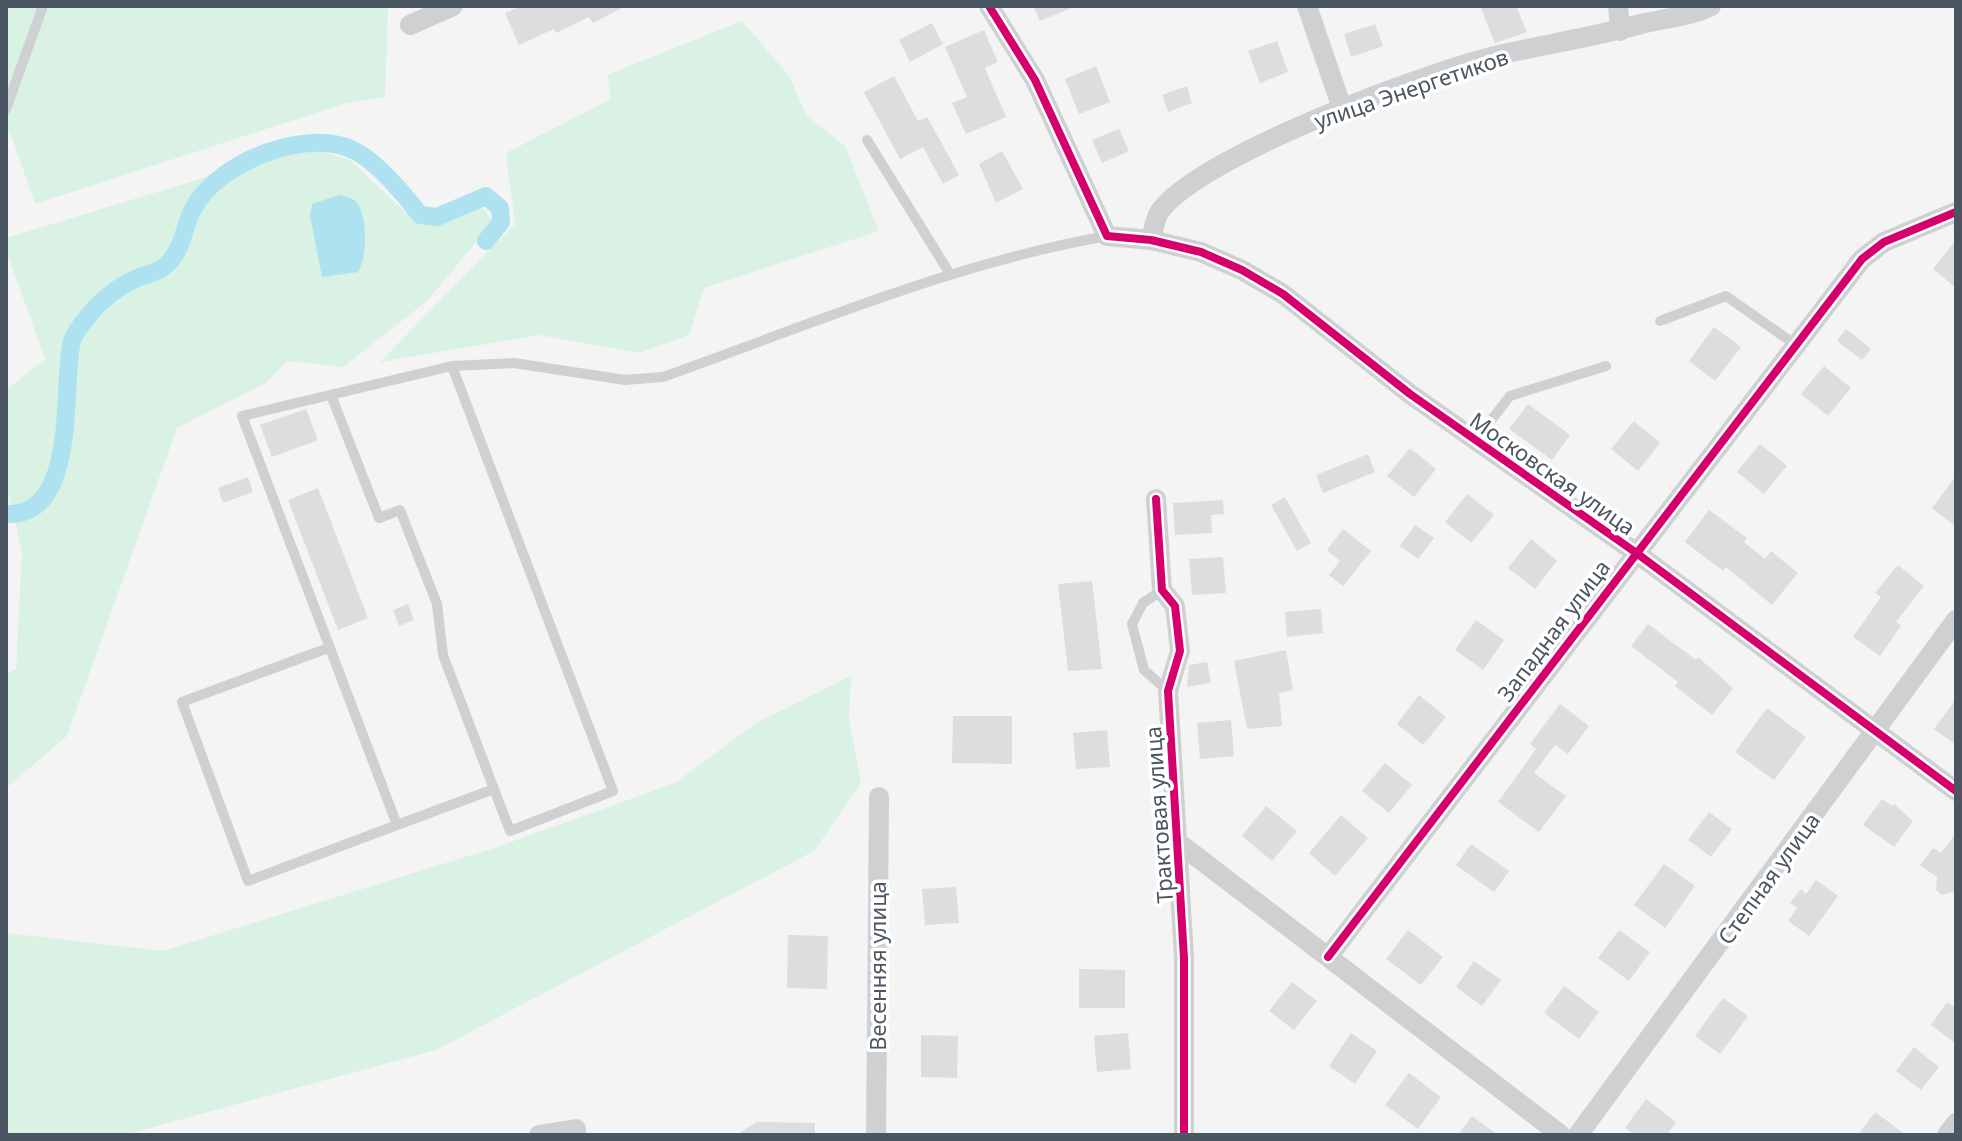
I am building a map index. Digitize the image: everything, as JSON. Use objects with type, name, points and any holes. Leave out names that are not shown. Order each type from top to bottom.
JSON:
[{"type":"street","points":[[410,25],[453,6]]},
{"type":"street","points":[[989,6],[1035,80],[1107,236]]},
{"type":"street","points":[[1307,6],[1342,108]]},
{"type":"street","points":[[1618,6],[1620,31]]},
{"type":"street","name":"улица Энергетиков","points":[[1151,240],[1159,213],[1181,192],[1227,162],[1342,108],[1497,55],[1620,31],[1697,13],[1711,6]]},
{"type":"street","name":"Западная улица","points":[[1328,957],[1862,259],[1884,242],[1956,212]]},
{"type":"street","name":"Московская улица","points":[[1107,236],[1151,240],[1201,252],[1242,270],[1283,294],[1410,394],[1635,552],[1956,791]]},
{"type":"street","name":"Трактовая улица","points":[[1156,499],[1162,590],[1175,606],[1180,651],[1168,691],[1180,844],[1184,958],[1184,1135]]},
{"type":"street","name":"Степная улица","points":[[1578,1135],[1956,620]]},
{"type":"street","name":"Весенняя улица","points":[[876,1135],[879,797]]},
{"type":"street","points":[[1180,844],[1561,1135]]},
{"type":"street","points":[[1947,1135],[1956,1123]]},
{"type":"street","points":[[539,1135],[576,1132]]},
{"type":"lane","points":[[6,109],[43,6]]},
{"type":"lane","points":[[867,140],[950,274]]},
{"type":"lane","points":[[397,825],[242,416],[452,366],[514,363],[625,380],[663,377],[950,274],[1053,246],[1107,236]]},
{"type":"lane","points":[[1660,321],[1726,296],[1796,345]]},
{"type":"lane","points":[[331,395],[379,518],[400,510],[437,604],[443,655],[510,831],[613,791],[452,366]]},
{"type":"lane","points":[[1475,441],[1510,396],[1606,366]]},
{"type":"lane","points":[[1162,590],[1143,603],[1132,624],[1144,670],[1168,691]]},
{"type":"lane","points":[[328,648],[182,702],[248,881],[494,789]]},
{"type":"green space","points":[[6,6],[388,6],[385,97],[346,103],[35,204],[10,132],[6,132]]},
{"type":"green space","points":[[742,21],[789,76],[807,116],[845,146],[879,231],[704,288],[689,335],[639,353],[539,335],[380,362],[515,224],[506,153],[611,99],[607,75]]},
{"type":"green space","points":[[305,147],[350,160],[418,224],[480,204],[493,222],[427,301],[343,367],[287,361],[266,383],[177,428],[67,736],[6,788],[6,675],[16,669],[22,550],[6,485],[6,390],[45,359],[6,250],[6,238]]},
{"type":"green space","points":[[851,676],[849,719],[861,783],[814,851],[436,1050],[124,1135],[6,1135],[6,933],[163,951],[497,847],[675,783],[756,723]]},
{"type":"water","points":[[339,195],[359,205],[365,232],[363,258],[358,272],[322,277],[310,216],[312,204]]},
{"type":"building","points":[[522,6],[626,6],[593,23],[589,17],[556,33],[554,29],[519,45],[505,13]]},
{"type":"building","points":[[1033,6],[1076,6],[1040,21]]},
{"type":"building","points":[[1480,6],[1516,6],[1527,32],[1495,43]]},
{"type":"building","points":[[932,23],[943,44],[910,62],[899,40]]},
{"type":"building","points":[[1375,24],[1383,46],[1351,57],[1344,34]]},
{"type":"building","points":[[984,30],[998,62],[985,68],[1006,117],[966,134],[952,103],[967,97],[945,47]]},
{"type":"building","points":[[1277,41],[1288,72],[1260,83],[1248,51]]},
{"type":"building","points":[[1096,66],[1110,102],[1079,114],[1065,79]]},
{"type":"building","points":[[894,76],[918,121],[927,117],[959,175],[943,184],[923,147],[900,159],[864,92]]},
{"type":"building","points":[[1187,86],[1192,103],[1168,112],[1162,95]]},
{"type":"building","points":[[1119,129],[1129,151],[1102,163],[1092,140]]},
{"type":"building","points":[[1002,151],[1023,189],[996,203],[979,164]]},
{"type":"building","points":[[1956,240],[1956,288],[1933,269]]},
{"type":"building","points":[[1714,327],[1741,347],[1715,381],[1689,361]]},
{"type":"building","points":[[1846,329],[1871,349],[1862,360],[1837,341]]},
{"type":"building","points":[[1824,366],[1851,388],[1828,416],[1801,394]]},
{"type":"building","points":[[1528,404],[1570,435],[1552,460],[1509,429]]},
{"type":"building","points":[[306,409],[318,440],[272,457],[260,425]]},
{"type":"building","points":[[1634,421],[1660,443],[1638,471],[1611,449]]},
{"type":"building","points":[[1760,444],[1787,466],[1764,494],[1737,472]]},
{"type":"building","points":[[1410,448],[1436,469],[1414,497],[1387,476]]},
{"type":"building","points":[[1368,454],[1375,472],[1323,493],[1316,475]]},
{"type":"building","points":[[1956,476],[1956,527],[1932,508]]},
{"type":"building","points":[[248,477],[253,492],[223,503],[218,488]]},
{"type":"building","points":[[318,488],[368,618],[338,630],[288,500]]},
{"type":"building","points":[[1467,494],[1494,515],[1471,543],[1445,522]]},
{"type":"building","points":[[1285,497],[1311,543],[1297,551],[1271,505]]},
{"type":"building","points":[[1223,500],[1224,514],[1211,515],[1212,533],[1175,535],[1173,503]]},
{"type":"building","points":[[1709,510],[1747,538],[1744,542],[1765,559],[1771,551],[1798,573],[1772,605],[1726,567],[1723,571],[1685,542]]},
{"type":"building","points":[[1415,525],[1434,538],[1418,559],[1400,546]]},
{"type":"building","points":[[1343,529],[1371,551],[1343,586],[1329,575],[1340,561],[1327,550]]},
{"type":"building","points":[[1531,539],[1557,561],[1535,589],[1508,568]]},
{"type":"building","points":[[1223,557],[1226,593],[1192,595],[1189,559]]},
{"type":"building","points":[[1898,565],[1924,586],[1896,622],[1901,626],[1880,656],[1853,637],[1881,597],[1875,593]]},
{"type":"building","points":[[1092,581],[1102,669],[1068,671],[1058,584]]},
{"type":"building","points":[[408,604],[414,620],[399,626],[393,610]]},
{"type":"building","points":[[1321,609],[1323,633],[1287,637],[1285,612]]},
{"type":"building","points":[[1476,620],[1504,640],[1483,670],[1455,650]]},
{"type":"building","points":[[1648,624],[1696,660],[1698,657],[1733,688],[1712,715],[1675,686],[1678,682],[1631,646]]},
{"type":"building","points":[[1286,650],[1293,690],[1279,693],[1282,726],[1247,729],[1234,661]]},
{"type":"building","points":[[1207,662],[1211,683],[1187,687],[1189,665]]},
{"type":"building","points":[[1419,695],[1446,717],[1423,745],[1397,724]]},
{"type":"building","points":[[1956,699],[1956,745],[1934,729]]},
{"type":"building","points":[[1560,704],[1589,726],[1568,754],[1555,745],[1534,773],[1566,796],[1539,832],[1498,802],[1536,749],[1530,744]]},
{"type":"building","points":[[1767,708],[1806,737],[1774,780],[1735,752]]},
{"type":"building","points":[[953,716],[1012,716],[1012,764],[952,763]]},
{"type":"building","points":[[1231,720],[1234,756],[1200,759],[1197,723]]},
{"type":"building","points":[[1107,730],[1110,767],[1076,769],[1073,733]]},
{"type":"building","points":[[1385,763],[1412,785],[1389,813],[1362,791]]},
{"type":"building","points":[[1882,799],[1892,806],[1894,804],[1913,821],[1894,847],[1863,825]]},
{"type":"building","points":[[1266,806],[1297,831],[1272,861],[1242,836]]},
{"type":"building","points":[[1709,812],[1732,829],[1711,857],[1688,840]]},
{"type":"building","points":[[1341,815],[1368,838],[1335,876],[1309,853]]},
{"type":"building","points":[[1956,833],[1956,891],[1942,895],[1936,890],[1937,877],[1920,865],[1933,848],[1941,853]]},
{"type":"building","points":[[1471,844],[1509,871],[1494,892],[1456,865]]},
{"type":"building","points":[[1664,864],[1695,886],[1665,928],[1634,905]]},
{"type":"building","points":[[1816,880],[1838,896],[1809,936],[1788,921],[1797,908],[1790,903],[1801,889],[1806,894]]},
{"type":"building","points":[[956,887],[959,923],[925,925],[922,889]]},
{"type":"building","points":[[1408,930],[1443,957],[1421,985],[1386,959]]},
{"type":"building","points":[[1619,930],[1650,952],[1629,981],[1598,958]]},
{"type":"building","points":[[788,935],[828,936],[827,989],[787,988]]},
{"type":"building","points":[[1474,961],[1501,980],[1482,1006],[1456,987]]},
{"type":"building","points":[[1079,969],[1125,970],[1125,1008],[1079,1008]]},
{"type":"building","points":[[1292,982],[1317,1001],[1294,1030],[1269,1011]]},
{"type":"building","points":[[1564,986],[1599,1012],[1579,1039],[1544,1013]]},
{"type":"building","points":[[1723,998],[1748,1016],[1720,1054],[1695,1036]]},
{"type":"building","points":[[1947,1002],[1956,1008],[1956,1044],[1931,1025]]},
{"type":"building","points":[[1128,1033],[1131,1069],[1097,1072],[1094,1036]]},
{"type":"building","points":[[1351,1033],[1377,1051],[1355,1084],[1329,1066]]},
{"type":"building","points":[[921,1035],[958,1036],[957,1078],[921,1077]]},
{"type":"building","points":[[1914,1047],[1939,1067],[1921,1090],[1896,1071]]},
{"type":"building","points":[[1409,1073],[1441,1097],[1418,1129],[1385,1105]]},
{"type":"building","points":[[1646,1099],[1676,1122],[1667,1135],[1635,1135],[1625,1128]]},
{"type":"building","points":[[1875,1112],[1906,1135],[1858,1135]]},
{"type":"building","points":[[1472,1116],[1498,1135],[1458,1135]]},
{"type":"building","points":[[757,1122],[815,1123],[815,1135],[736,1135]]},
{"type":"waterway","points":[[6,514],[27,510],[43,498],[54,480],[64,432],[71,344],[81,325],[118,288],[165,266],[180,246],[190,215],[206,191],[244,163],[290,146],[336,144],[355,151],[372,163],[420,215],[437,217],[486,196],[500,208],[501,222],[486,241]]},
{"type":"cycle path","points":[[989,6],[1035,80],[1107,236],[1151,240],[1201,252],[1242,270],[1283,294],[1410,394],[1635,552],[1956,791]]},
{"type":"cycle path","points":[[1328,957],[1862,259],[1884,242],[1956,212]]},
{"type":"cycle path","points":[[1156,499],[1162,590],[1175,606],[1180,651],[1168,691],[1184,958],[1184,1135]]}]
